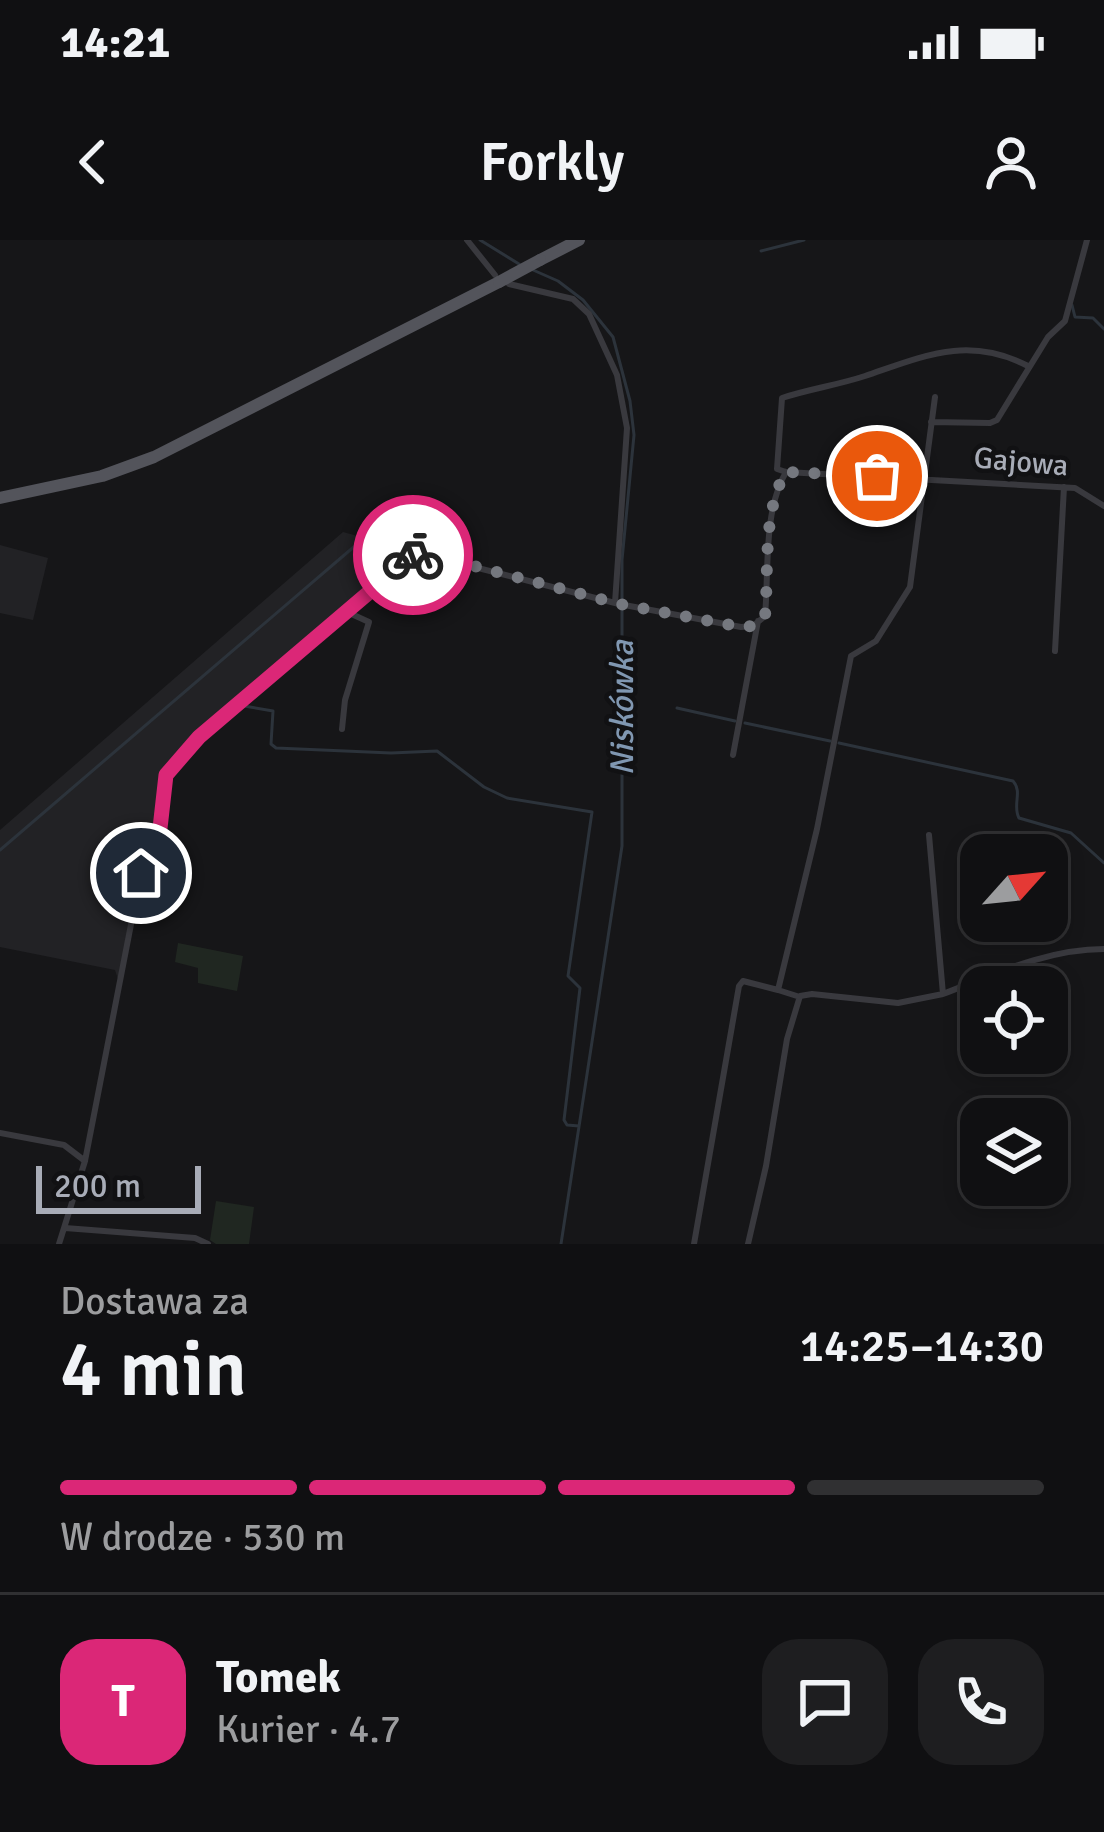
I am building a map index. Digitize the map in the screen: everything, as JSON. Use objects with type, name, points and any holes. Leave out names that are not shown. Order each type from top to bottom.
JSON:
[{"type":"main road","points":[[0,498],[102,476],[154,457],[579,240]]},
{"type":"street","points":[[467,240],[501,280],[573,299],[589,314],[613,362],[627,428],[617,604]]},
{"type":"street","points":[[931,422],[997,420],[1028,366],[1065,321],[1087,240]]},
{"type":"street","points":[[59,1244],[85,1160],[141,873],[158,846],[166,775],[199,737],[419,553],[617,604],[741,627],[758,622],[765,616],[772,518],[778,485],[786,472],[777,469],[782,398],[905,360],[968,347],[1028,366]]},
{"type":"street","points":[[778,991],[817,829],[851,656],[876,641],[910,587],[935,397]]},
{"type":"street","name":"Gajowa","points":[[786,472],[1075,488],[1104,506]]},
{"type":"street","points":[[1055,652],[1064,487]]},
{"type":"street","points":[[342,729],[345,700],[369,622],[345,611]]},
{"type":"street","points":[[733,755],[758,622]]},
{"type":"street","points":[[929,835],[943,994]]},
{"type":"street","points":[[694,1244],[743,981],[800,997],[812,994],[898,1003],[943,994],[1018,964],[1104,950]]},
{"type":"street","points":[[748,1244],[790,1024],[800,997]]},
{"type":"street","points":[[0,1133],[64,1145],[85,1160]]},
{"type":"street","points":[[65,1228],[195,1238],[208,1244]]},
{"type":"shaded area","points":[[343,532],[402,548],[404,555],[219,713],[166,766],[155,841],[140,871],[118,979],[115,970],[0,947],[0,830]]},
{"type":"shaded area","points":[[0,545],[48,558],[33,620],[0,613]]},
{"type":"shaded area","points":[[178,943],[243,956],[237,991],[198,983],[198,968],[175,962]]},
{"type":"shaded area","points":[[216,1201],[254,1207],[249,1244],[210,1240]]},
{"type":"waterway","name":"Niskówka","points":[[480,240],[519,264]]},
{"type":"waterway","points":[[761,251],[804,240]]},
{"type":"waterway","name":"Niskówka","points":[[533,270],[583,300],[613,337],[634,435],[622,560],[622,846],[561,1244]]},
{"type":"waterway","points":[[1072,305],[1075,317],[1093,318],[1104,329]]},
{"type":"waterway","points":[[0,850],[356,545]]},
{"type":"waterway","points":[[244,706],[273,711],[271,744],[276,748],[437,751],[484,787],[507,798],[592,812],[568,976],[580,988],[564,1120],[579,1126]]},
{"type":"waterway","points":[[677,708],[735,721]]},
{"type":"waterway","points":[[745,723],[830,741]]},
{"type":"waterway","points":[[839,743],[1013,781],[1019,818],[1071,833],[1104,863]]},
{"type":"way so far","points":[[413,555],[424,553],[620,604],[753,626],[765,616],[772,518],[778,485],[786,472],[877,476]]},
{"type":"route","points":[[141,873],[158,846],[166,775],[199,737],[413,555]]}]
